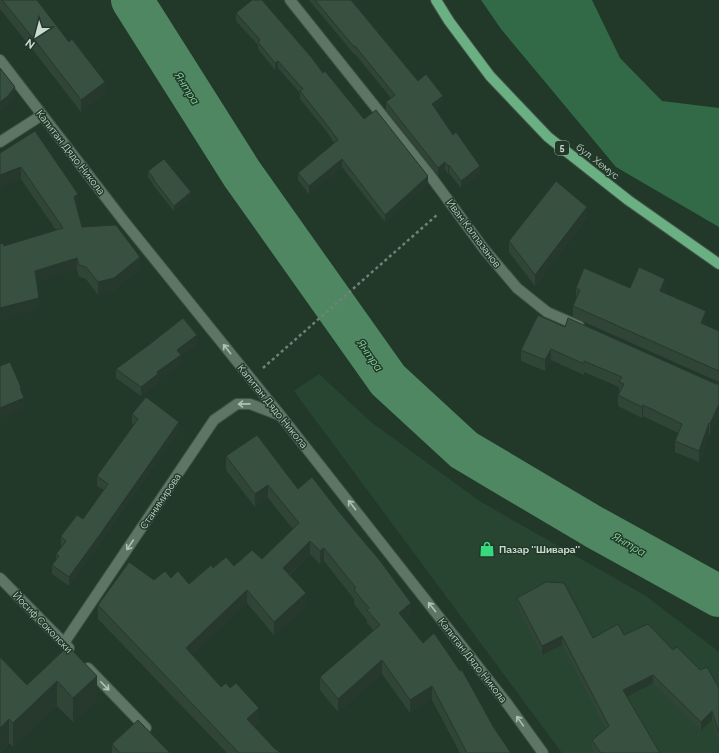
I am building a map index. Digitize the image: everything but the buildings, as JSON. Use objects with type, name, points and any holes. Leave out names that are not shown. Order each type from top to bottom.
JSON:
[{"type":"main road","name":"бул. Хемус","points":[[436,0],[449,21],[490,76],[548,137],[628,200],[719,264]]},
{"type":"street","name":"Иван Калпазанов","points":[[290,0],[429,174],[484,249],[517,288],[547,312],[588,330]]},
{"type":"street","name":"Капитан Дядо Никола","points":[[0,60],[123,220],[251,378],[506,702],[543,753]]},
{"type":"street","points":[[0,142],[42,115]]},
{"type":"street","name":"Станимирова","points":[[64,643],[214,420],[237,404],[250,404],[281,416]]},
{"type":"street","name":"Йосиф Соколски","points":[[0,578],[154,736]]},
{"type":"path","points":[[251,378],[451,203]]},
{"type":"shaded area","name":"Пазар ''Шивара''","points":[[319,374],[371,422],[481,502],[646,596],[719,652],[719,753],[562,753],[294,391]]},
{"type":"green space","points":[[481,0],[592,0],[620,58],[662,101],[719,108],[719,227],[616,167],[501,29]]},
{"type":"waterway","name":"Янтра","points":[[132,0],[242,174],[388,380],[464,450],[594,527],[719,596]]},
{"type":"place","name":"Пазар ''Шивара''","points":[[487,549]]}]
